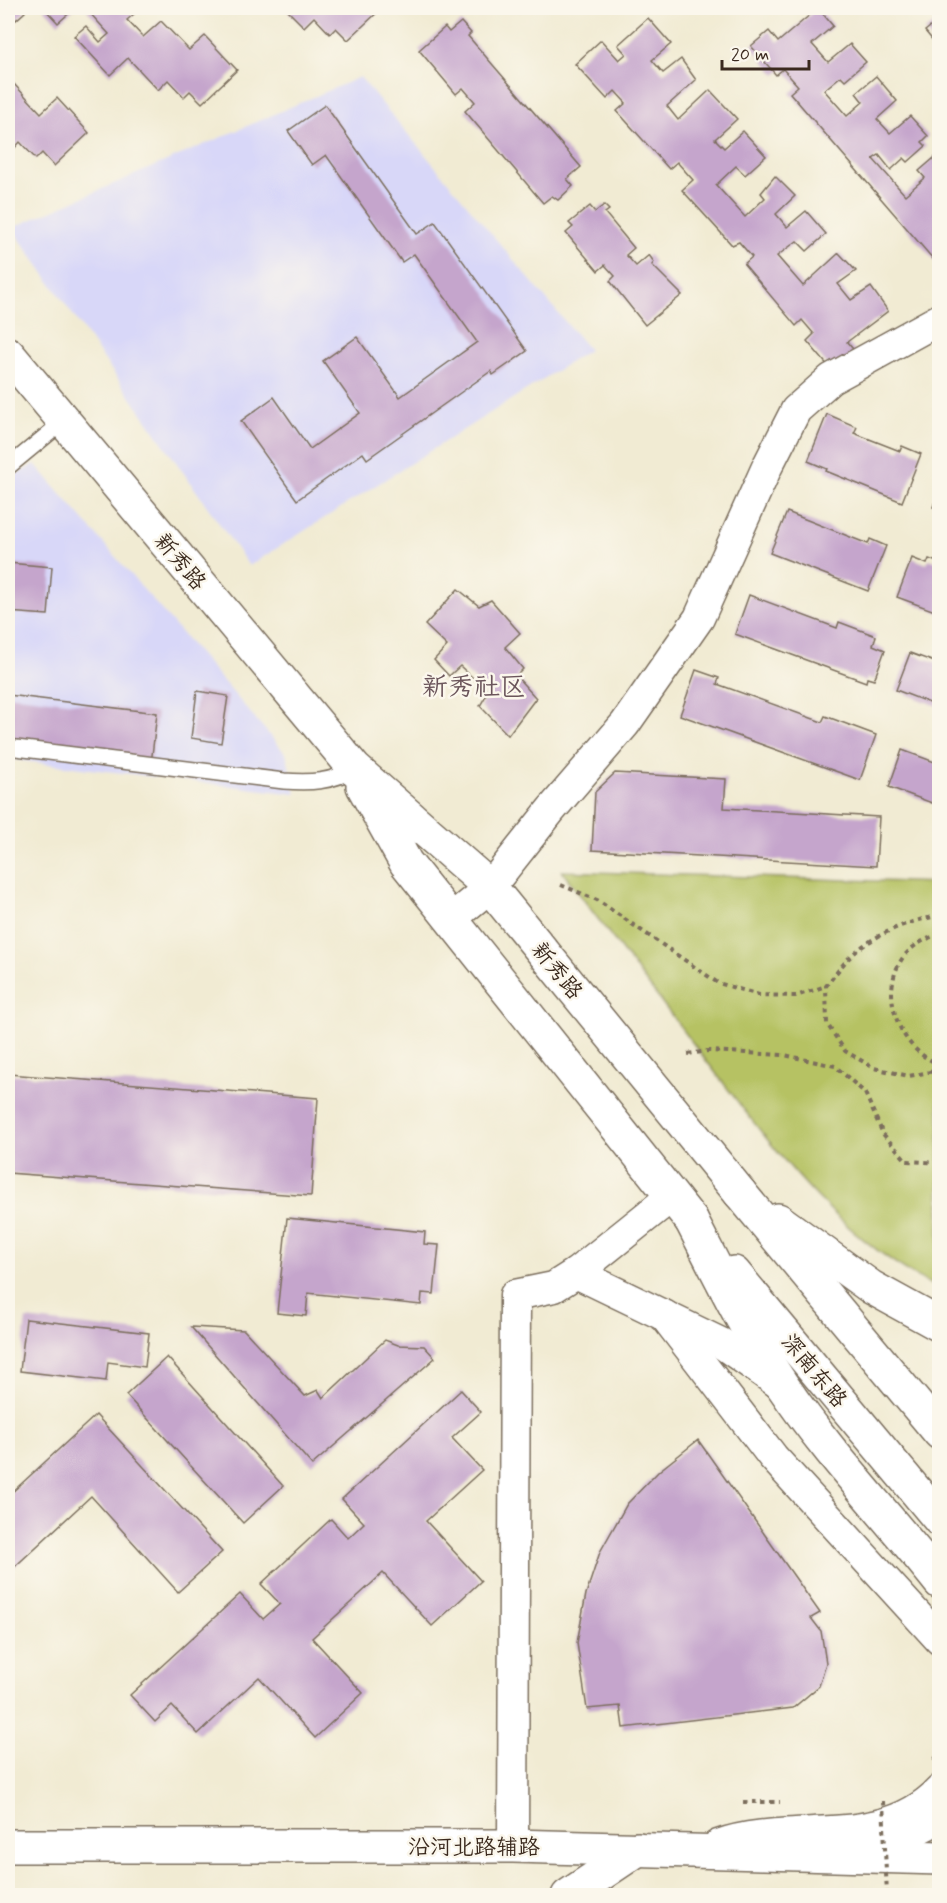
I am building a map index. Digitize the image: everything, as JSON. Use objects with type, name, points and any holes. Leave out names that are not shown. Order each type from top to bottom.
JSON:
[{"type":"main road","name":"新秀路","points":[[8,354],[355,769],[490,887],[740,1193]]},
{"type":"main road","name":"新秀路","points":[[355,769],[406,863],[681,1208]]},
{"type":"main road","points":[[740,1193],[871,1287],[939,1325]]},
{"type":"main road","points":[[740,1193],[939,1433]]},
{"type":"main road","points":[[681,1208],[757,1347],[782,1386],[810,1425],[939,1582]]},
{"type":"main road","name":"深南东路","points":[[681,1208],[939,1520]]},
{"type":"main road","points":[[762,1853],[903,1835],[939,1816]]},
{"type":"main road","name":"沿河北路辅路","points":[[8,1846],[513,1846],[939,1858]]},
{"type":"main road","points":[[567,1896],[638,1849]]},
{"type":"street","points":[[451,919],[490,887],[551,810],[625,724],[699,618],[766,467],[796,410],[831,379],[939,319]]},
{"type":"street","points":[[513,1846],[515,1295],[554,1287],[681,1208]]},
{"type":"street","points":[[576,1273],[721,1343],[782,1386]]},
{"type":"street","points":[[664,1315],[773,1457],[939,1640]]},
{"type":"street","points":[[702,1851],[754,1837],[881,1826],[917,1811],[939,1790]]},
{"type":"lane","points":[[8,467],[64,421]]},
{"type":"lane","points":[[8,747],[284,782],[315,783],[336,778],[355,769]]},
{"type":"path","points":[[561,885],[597,900],[718,983],[759,995],[796,996],[826,986],[851,956],[867,944],[916,919],[939,916]]},
{"type":"path","points":[[939,934],[922,940],[899,963],[894,982],[894,1018],[907,1039],[928,1061],[939,1064]]},
{"type":"path","points":[[826,986],[827,1024],[845,1051],[874,1068],[909,1076],[939,1070]]},
{"type":"path","points":[[688,1054],[708,1051],[784,1055],[835,1066],[865,1093],[883,1134],[908,1161],[939,1163]]},
{"type":"path","points":[[883,1801],[887,1896]]},
{"type":"shaded area","points":[[360,77],[589,350],[249,566],[12,228]]},
{"type":"shaded area","points":[[35,464],[286,754],[296,794],[8,759],[8,479]]},
{"type":"green space","points":[[562,871],[939,883],[939,1288],[902,1268],[869,1244],[809,1188],[755,1125]]},
{"type":"building","points":[[8,8],[22,8],[25,12],[16,20]]},
{"type":"building","points":[[44,8],[75,8],[58,23]]},
{"type":"building","points":[[90,8],[141,8],[127,20],[143,37],[161,21],[189,50],[205,36],[237,70],[202,103],[190,91],[184,97],[168,80],[158,90],[128,58],[110,75],[74,36],[86,26],[100,42],[109,34],[87,10]]},
{"type":"building","points":[[285,8],[382,8],[348,40],[336,28],[330,34],[314,17],[304,27]]},
{"type":"building","points":[[818,8],[833,26],[812,44],[828,62],[850,44],[866,62],[845,80],[841,76],[824,90],[847,116],[863,102],[856,93],[876,76],[897,101],[877,119],[890,133],[910,116],[928,136],[922,142],[926,146],[908,162],[904,158],[891,170],[879,155],[873,159],[905,195],[925,178],[919,171],[940,153],[940,267],[790,93],[798,86],[783,69],[776,75],[751,46],[769,31],[778,42]]},
{"type":"building","points":[[648,18],[671,44],[652,60],[663,73],[681,59],[696,80],[667,106],[678,120],[710,90],[737,119],[715,139],[724,148],[743,131],[766,156],[745,175],[736,166],[716,185],[745,217],[765,198],[761,193],[775,176],[795,196],[776,214],[787,227],[806,211],[826,234],[807,251],[797,241],[777,256],[803,286],[839,253],[856,271],[838,284],[851,300],[871,287],[888,311],[847,342],[858,355],[835,374],[807,341],[814,334],[802,320],[796,326],[744,264],[752,257],[739,242],[732,245],[682,190],[693,180],[677,162],[669,169],[617,111],[626,103],[615,91],[607,99],[575,64],[601,40],[619,60],[626,54],[618,45]]},
{"type":"building","points":[[940,19],[940,49],[925,31]]},
{"type":"building","points":[[461,22],[471,33],[468,36],[581,167],[567,179],[573,186],[558,200],[552,196],[543,203],[465,111],[475,102],[463,88],[456,94],[419,50],[445,27],[449,32]]},
{"type":"building","points":[[13,83],[41,113],[57,98],[89,133],[54,166],[42,153],[36,159],[20,142],[10,153],[8,150],[8,89]]},
{"type":"building","points":[[325,105],[417,234],[435,222],[527,351],[493,375],[491,371],[367,459],[363,453],[297,500],[241,421],[274,397],[310,449],[360,413],[323,361],[357,337],[400,397],[477,342],[414,254],[402,262],[326,155],[312,165],[288,131]]},
{"type":"building","points":[[604,205],[609,210],[605,213],[634,248],[626,255],[636,266],[649,255],[654,262],[652,265],[682,295],[645,325],[610,281],[615,276],[605,265],[598,271],[566,233],[573,227],[569,223],[590,206],[595,212]]},
{"type":"building","points":[[827,414],[857,427],[854,433],[900,451],[902,446],[921,454],[902,502],[826,471],[827,469],[808,461]]},
{"type":"building","points":[[940,490],[940,510],[933,507]]},
{"type":"building","points":[[787,512],[868,544],[870,539],[886,546],[868,591],[770,553]]},
{"type":"building","points":[[912,558],[927,564],[929,559],[940,563],[940,613],[897,597]]},
{"type":"building","points":[[8,563],[52,567],[48,615],[8,612]]},
{"type":"building","points":[[458,589],[479,606],[491,600],[520,633],[505,647],[523,669],[516,676],[536,698],[508,735],[480,706],[488,692],[460,666],[449,676],[434,660],[447,646],[425,625]]},
{"type":"building","points":[[749,595],[837,628],[839,622],[876,636],[873,645],[885,650],[874,680],[867,678],[866,682],[735,634]]},
{"type":"building","points":[[910,653],[940,664],[940,707],[896,690]]},
{"type":"building","points":[[696,670],[719,678],[717,684],[822,722],[825,716],[876,735],[860,780],[680,715]]},
{"type":"building","points":[[197,691],[228,696],[221,743],[191,738]]},
{"type":"building","points":[[8,695],[157,713],[151,764],[8,747]]},
{"type":"building","points":[[902,750],[940,764],[940,806],[889,787]]},
{"type":"building","points":[[615,773],[726,779],[724,808],[879,817],[876,866],[592,850],[595,792]]},
{"type":"building","points":[[8,1074],[318,1098],[311,1196],[8,1173]]},
{"type":"building","points":[[287,1218],[425,1232],[424,1244],[439,1245],[434,1294],[422,1293],[421,1305],[308,1293],[306,1316],[277,1313]]},
{"type":"building","points":[[26,1319],[149,1333],[145,1367],[108,1362],[106,1381],[20,1371]]},
{"type":"building","points":[[191,1327],[244,1330],[305,1396],[318,1390],[323,1398],[385,1340],[398,1345],[424,1346],[435,1358],[312,1465]]},
{"type":"building","points":[[167,1357],[283,1486],[243,1523],[126,1395]]},
{"type":"building","points":[[461,1390],[481,1412],[452,1438],[482,1470],[426,1521],[481,1581],[432,1626],[383,1573],[312,1638],[363,1693],[315,1738],[259,1677],[198,1734],[172,1706],[155,1722],[130,1695],[240,1594],[263,1619],[280,1604],[261,1584],[331,1519],[348,1538],[364,1523],[342,1499]]},
{"type":"building","points":[[96,1415],[222,1552],[178,1592],[91,1496],[8,1573],[8,1496]]},
{"type":"building","points":[[698,1440],[820,1613],[811,1618],[821,1631],[826,1663],[819,1686],[793,1708],[623,1728],[620,1706],[587,1709],[577,1643],[586,1594],[600,1552],[627,1504],[659,1471]]},
{"type":"district","name":"新秀社区","points":[[474,686]]}]
